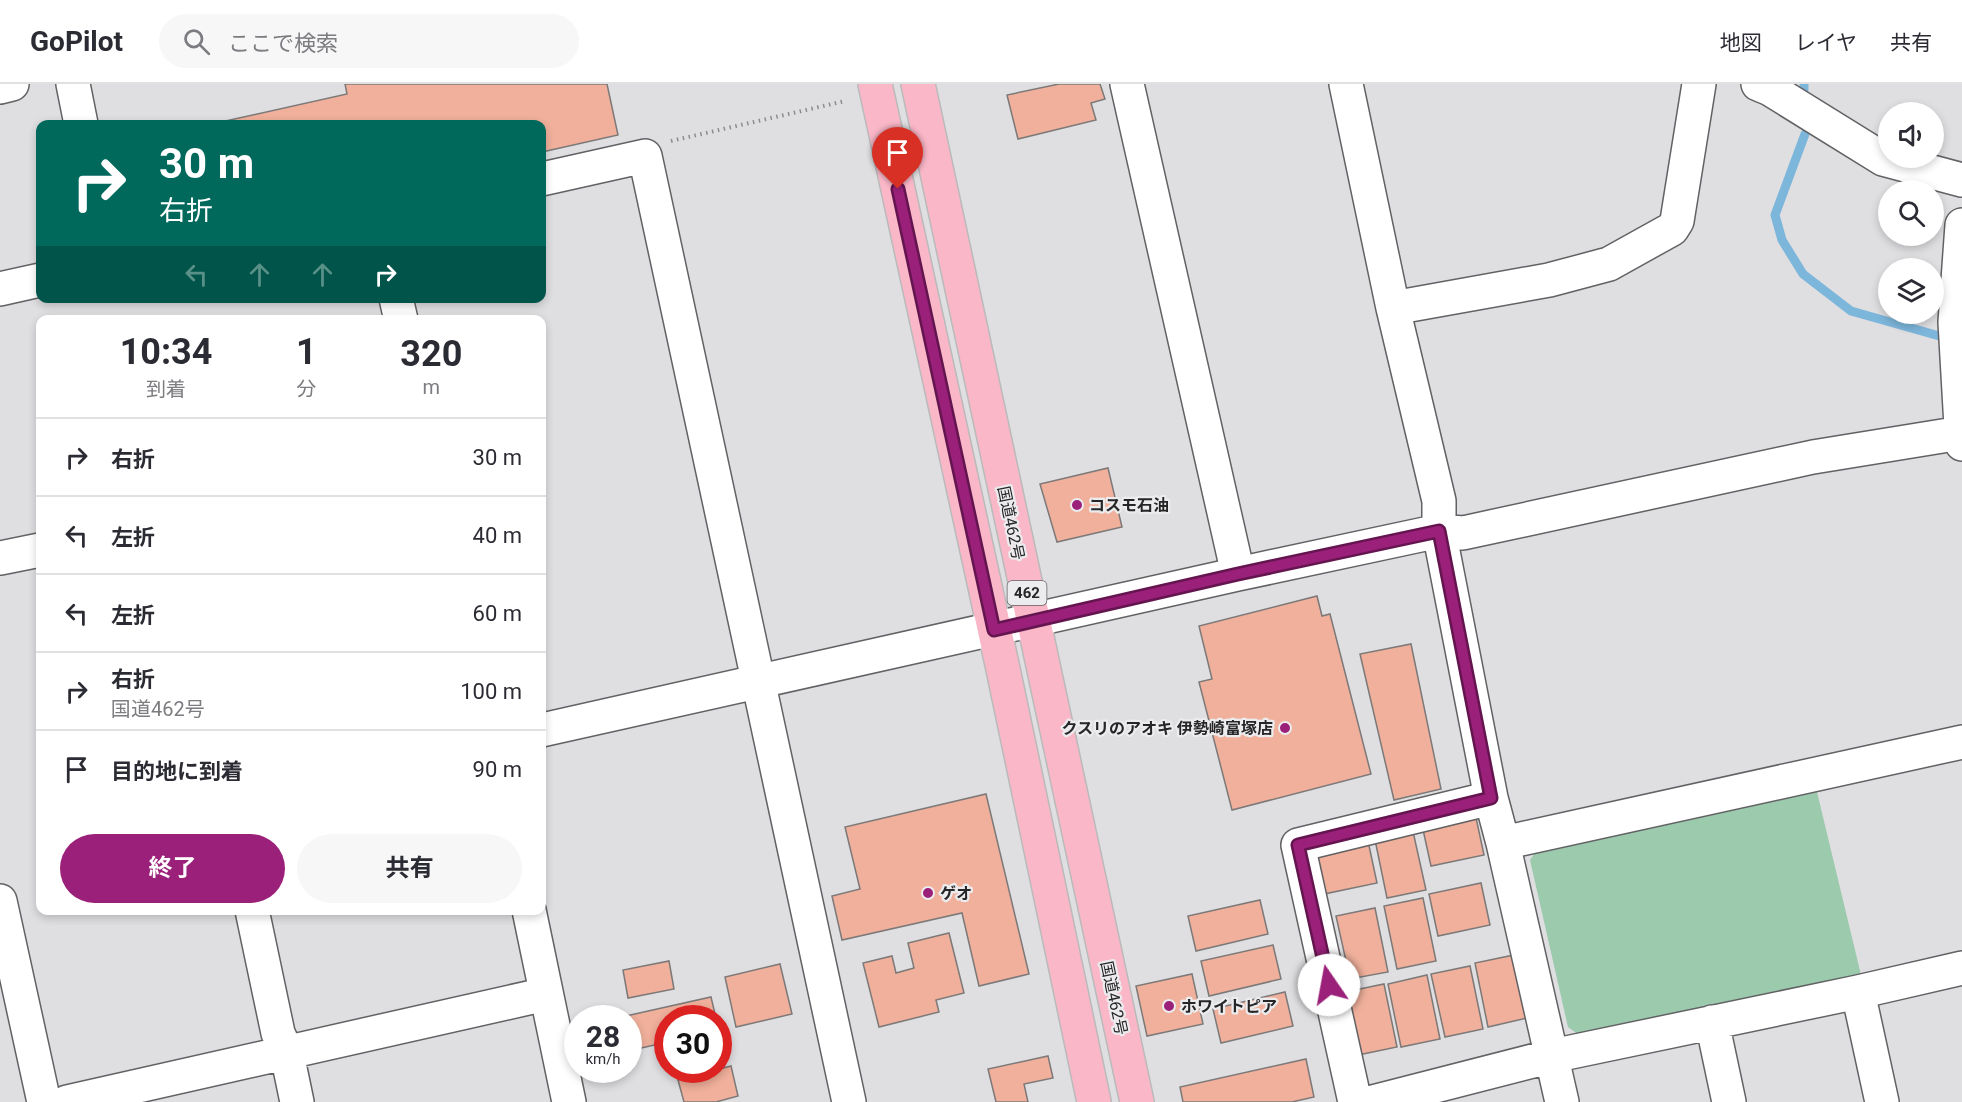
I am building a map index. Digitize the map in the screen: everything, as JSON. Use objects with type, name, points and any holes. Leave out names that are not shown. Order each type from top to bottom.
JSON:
[{"type":"highway","name":"国道462号","points":[[918,84],[1137,1102]]},
{"type":"highway","name":"462","points":[[862,92],[994,630],[1094,1102]]},
{"type":"street","points":[[0,87],[12,84]]},
{"type":"street","points":[[73,84],[80,120]]},
{"type":"street","points":[[1127,84],[1238,574]]},
{"type":"street","points":[[1346,84],[1393,308],[1439,501],[1439,531],[1491,798],[1562,1102]]},
{"type":"street","points":[[1393,308],[1549,280],[1609,264],[1672,229],[1677,221],[1699,84]]},
{"type":"street","points":[[1767,86],[1883,159],[1962,180]]},
{"type":"street","points":[[546,178],[645,156],[849,1102]]},
{"type":"street","points":[[546,729],[1439,531],[1463,533],[1813,457],[1961,439],[1955,322],[1962,225]]},
{"type":"street","points":[[0,289],[36,281]]},
{"type":"street","points":[[0,558],[36,551]]},
{"type":"street","points":[[1503,843],[1962,742]]},
{"type":"street","points":[[1355,1102],[1298,845],[1491,798]]},
{"type":"street","points":[[0,901],[44,1102]]},
{"type":"street","points":[[253,915],[297,1102]]},
{"type":"street","points":[[530,915],[569,1102]]},
{"type":"street","points":[[1373,1102],[1552,1056],[1962,968]]},
{"type":"street","points":[[1858,992],[1882,1102]]},
{"type":"street","points":[[67,1102],[546,994]]},
{"type":"street","points":[[1712,1022],[1729,1102]]},
{"type":"path","points":[[645,156],[659,144],[862,92]]},
{"type":"green space","points":[[1817,792],[1861,975],[1579,1035],[1568,1027],[1530,860],[1535,853]]},
{"type":"building","points":[[345,84],[607,84],[618,135],[546,151],[546,120],[230,120],[347,94]]},
{"type":"building","points":[[1059,84],[1100,84],[1105,99],[1091,103],[1096,120],[1018,139],[1007,95]]},
{"type":"building","points":[[1108,468],[1122,527],[1057,542],[1040,484]]},
{"type":"building","name":"クスリのアオキ 伊勢崎富塚店","points":[[1317,596],[1322,616],[1330,614],[1371,774],[1232,810],[1199,682],[1212,679],[1199,626]]},
{"type":"building","points":[[1411,644],[1441,789],[1394,800],[1360,654]]},
{"type":"building","name":"ゲオ","points":[[986,794],[1029,974],[979,986],[962,913],[842,940],[832,896],[860,889],[845,827]]},
{"type":"building","points":[[1475,813],[1484,855],[1431,866],[1422,825]]},
{"type":"building","points":[[1412,827],[1426,890],[1387,898],[1374,835]]},
{"type":"building","points":[[1368,841],[1377,883],[1324,894],[1315,852]]},
{"type":"building","points":[[1481,883],[1490,925],[1438,936],[1429,894]]},
{"type":"building","points":[[1423,898],[1436,961],[1397,969],[1384,906]]},
{"type":"building","points":[[1260,900],[1268,934],[1196,951],[1188,916]]},
{"type":"building","points":[[1375,908],[1388,972],[1350,979],[1336,916]]},
{"type":"building","points":[[949,933],[964,993],[936,1000],[939,1012],[879,1027],[863,963],[892,956],[896,973],[914,968],[908,943]]},
{"type":"building","points":[[1273,945],[1281,979],[1209,996],[1201,961]]},
{"type":"building","points":[[1514,955],[1527,1018],[1488,1027],[1475,963]]},
{"type":"building","points":[[669,961],[674,989],[628,998],[623,970]]},
{"type":"building","points":[[780,964],[792,1014],[736,1027],[725,977]]},
{"type":"building","points":[[1470,966],[1483,1029],[1445,1037],[1431,974]]},
{"type":"building","points":[[1192,974],[1203,1024],[1147,1036],[1136,986]]},
{"type":"building","points":[[1427,975],[1440,1039],[1401,1047],[1388,984]]},
{"type":"building","points":[[1384,984],[1397,1047],[1358,1055],[1345,992]]},
{"type":"building","points":[[1285,992],[1293,1026],[1221,1043],[1213,1009]]},
{"type":"building","points":[[711,997],[713,1005],[675,1005]]},
{"type":"building","points":[[654,1010],[654,1045],[642,1048],[642,1012]]},
{"type":"building","points":[[1048,1056],[1053,1078],[1024,1084],[1028,1102],[996,1102],[988,1069]]},
{"type":"building","points":[[1306,1059],[1314,1097],[1292,1102],[1183,1102],[1180,1087]]},
{"type":"building","points":[[732,1070],[738,1096],[716,1102],[684,1102],[679,1083],[732,1083]]},
{"type":"waterway","points":[[1804,84],[1804,90]]},
{"type":"waterway","points":[[1805,134],[1775,215],[1782,240],[1803,274],[1851,311],[1950,339]]},
{"type":"place","name":"コスモ石油","points":[[1077,505]]},
{"type":"place","name":"クスリのアオキ 伊勢崎富塚店","points":[[1285,728]]},
{"type":"place","name":"ゲオ","points":[[928,893]]},
{"type":"place","name":"ホワイトピア","points":[[1169,1006]]},
{"type":"route","points":[[898,189],[994,630],[1439,531],[1491,798],[1298,845],[1329,985]]}]
